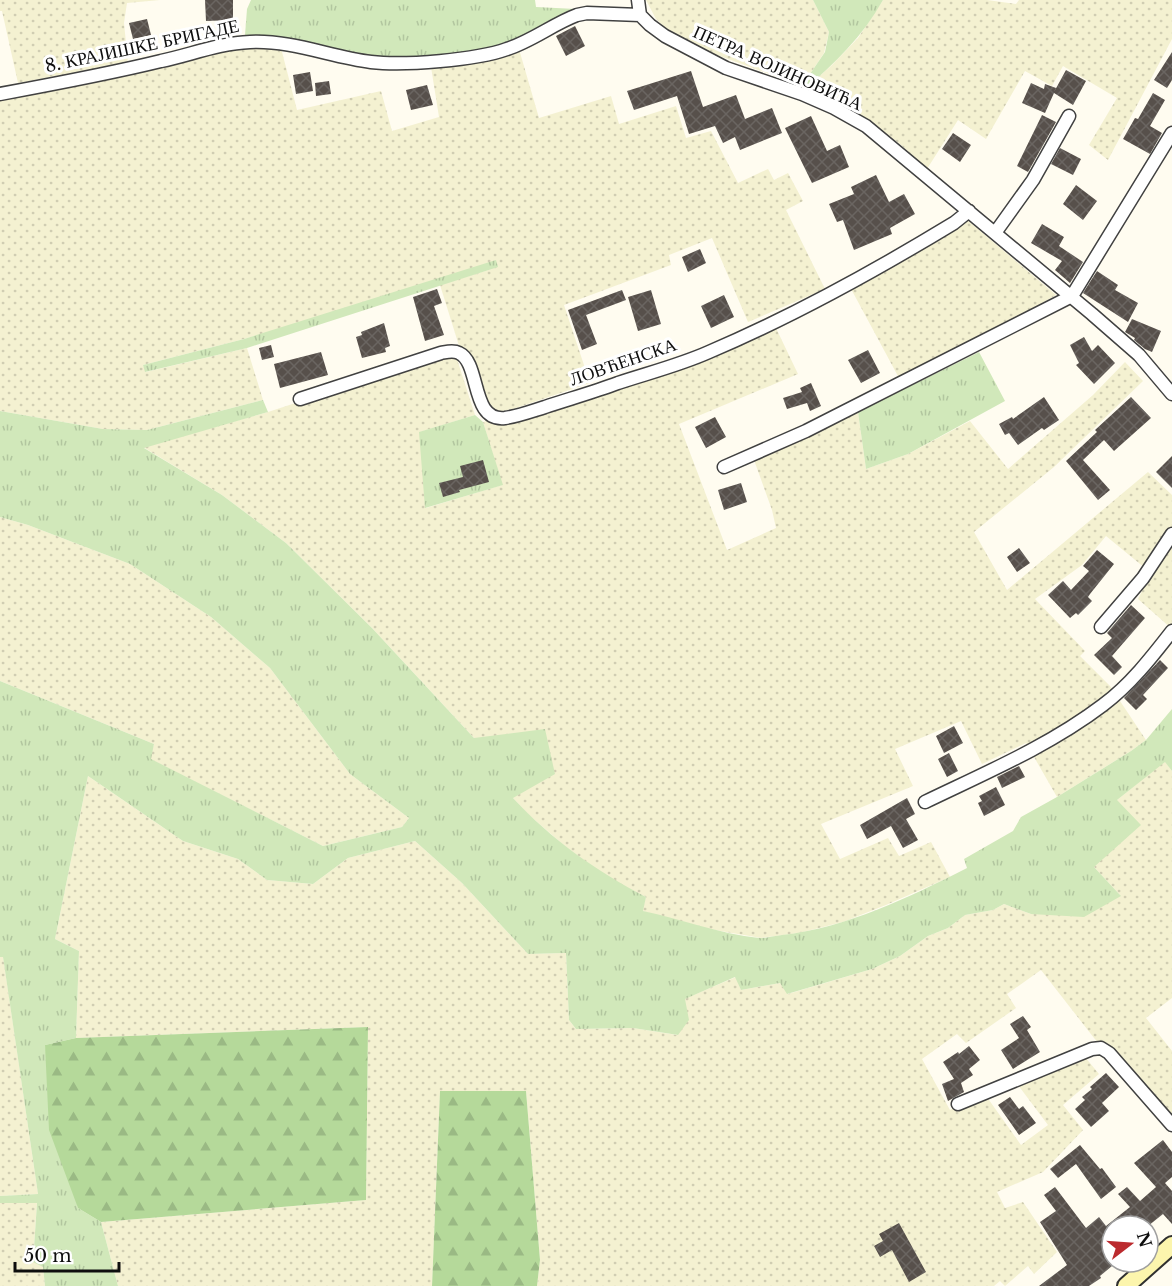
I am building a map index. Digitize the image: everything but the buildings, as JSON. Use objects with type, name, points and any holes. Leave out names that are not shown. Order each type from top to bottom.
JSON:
[{"type":"main road","points":[[1126,1286],[1172,1245]]},
{"type":"street","points":[[638,0],[640,15]]},
{"type":"street","name":"8. КРАЈИШКЕ БРИГАДЕ","points":[[0,94],[144,66],[230,44],[249,42],[286,44],[368,61],[409,62],[474,56],[507,49],[564,20],[587,13],[640,15]]},
{"type":"street","name":"ПЕТРА ВОЈИНОВИЋА","points":[[640,15],[665,36],[726,68],[802,94],[866,126],[1072,296],[1139,355],[1172,394]]},
{"type":"street","points":[[995,234],[1033,180],[1069,116]]},
{"type":"street","points":[[724,468],[806,431],[1072,296],[1172,133]]},
{"type":"street","name":"ЛОВЋЕНСКА","points":[[300,399],[441,353],[454,351],[465,357],[481,400],[489,413],[500,418],[516,416],[707,353],[853,282],[954,223],[969,211]]},
{"type":"street","points":[[1101,627],[1143,578],[1172,534]]},
{"type":"street","points":[[925,802],[1067,731],[1104,705],[1140,671],[1172,631]]},
{"type":"street","points":[[958,1104],[1092,1049],[1101,1048],[1109,1053],[1172,1125]]},
{"type":"shaded area","points":[[0,0],[160,0],[127,3],[124,23],[128,63],[18,83],[2,11],[0,11]]},
{"type":"shaded area","points":[[646,0],[813,0],[829,32],[824,53],[810,74],[794,83],[695,47],[669,31],[656,19]]},
{"type":"shaded area","points":[[883,0],[987,0],[1016,4],[1019,0],[1172,0],[1172,39],[1108,160],[1089,145],[1117,98],[1063,66],[1052,86],[1025,71],[986,139],[958,120],[927,169],[901,145],[865,118],[805,89],[858,38]]},
{"type":"shaded area","points":[[257,45],[281,48],[297,110],[381,91],[392,131],[439,117],[431,67],[519,49],[539,118],[611,96],[619,124],[676,106],[686,138],[711,131],[738,183],[768,169],[774,180],[788,173],[803,201],[786,210],[825,289],[748,322],[712,238],[669,255],[671,265],[564,305],[590,383],[513,409],[497,412],[490,413],[460,349],[440,285],[498,267],[244,339],[143,365],[146,372],[247,348],[263,400],[147,430],[103,429],[0,411],[0,98]]},
{"type":"shaded area","points":[[966,219],[1056,295],[988,334],[899,378],[850,287]]},
{"type":"shaded area","points":[[775,326],[798,374],[679,424],[727,550],[776,528],[754,460],[858,412],[866,469],[908,454],[970,421],[1008,469],[1093,395],[1125,362],[1143,381],[1054,467],[974,532],[1007,590],[1148,472],[1172,495],[1172,629],[1138,599],[1151,573],[1106,536],[1082,565],[1035,599],[1085,651],[1080,656],[1110,686],[1146,740],[1057,797],[1026,743],[982,764],[961,721],[895,749],[913,786],[821,824],[840,859],[888,838],[899,856],[931,842],[950,877],[843,922],[799,933],[761,938],[709,929],[642,911],[646,897],[610,879],[567,848],[529,815],[512,797],[474,738],[372,628],[286,543],[222,495],[143,447],[268,412],[442,355],[456,356],[475,415],[420,432],[426,508],[502,485],[483,422]]},
{"type":"shaded area","points":[[0,517],[28,525],[130,564],[211,617],[270,668],[350,774],[409,818],[402,827],[323,846],[150,759],[154,744],[0,681]]},
{"type":"shaded area","points":[[1165,761],[1172,771],[1172,998],[1146,1018],[1172,1051],[1172,1123],[1094,1038],[1041,970],[1007,994],[1016,1008],[966,1043],[957,1034],[922,1059],[950,1110],[984,1093],[1021,1145],[1048,1125],[1018,1085],[1085,1057],[1099,1074],[1063,1105],[1083,1130],[1043,1172],[997,1192],[1005,1208],[1023,1202],[1057,1252],[1034,1274],[1028,1266],[1005,1286],[1000,1281],[994,1286],[537,1286],[540,1260],[526,1091],[440,1091],[432,1286],[118,1286],[101,1222],[366,1200],[368,1027],[76,1038],[79,951],[55,939],[88,776],[183,841],[238,859],[267,880],[313,884],[348,858],[415,841],[462,883],[528,954],[566,953],[569,1020],[576,1029],[633,1028],[677,1035],[684,999],[736,977],[741,990],[780,983],[788,994],[872,969],[900,956],[928,936],[948,928],[965,915],[993,910],[1004,904],[1031,914],[1120,895],[1094,867],[1117,800]]},
{"type":"shaded area","points":[[3,956],[38,1194],[0,1196],[0,957]]},
{"type":"shaded area","points":[[37,1202],[33,1261],[43,1267],[45,1286],[0,1286],[0,1203]]},
{"type":"green space","points":[[251,0],[535,0],[536,7],[576,9],[548,21],[522,38],[489,49],[399,58],[352,53],[290,39],[245,35],[247,9]]},
{"type":"green space","points":[[813,0],[883,0],[867,25],[848,48],[805,89],[794,83],[810,74],[825,52],[829,32]]},
{"type":"green space","points":[[496,260],[498,267],[247,348],[145,372],[143,365],[244,339]]},
{"type":"green space","points":[[979,352],[1005,401],[908,454],[866,469],[858,412]]},
{"type":"green space","points":[[263,400],[268,412],[144,448],[222,495],[286,543],[372,628],[474,738],[545,729],[555,774],[513,798],[575,853],[646,897],[643,911],[759,938],[830,926],[877,910],[967,868],[964,859],[1013,831],[1021,817],[1131,751],[1146,740],[1172,709],[1172,771],[1165,762],[1117,800],[1141,825],[1094,867],[1121,896],[1084,917],[1031,914],[1004,904],[993,910],[965,915],[948,928],[928,936],[900,956],[872,969],[787,994],[780,983],[741,990],[735,977],[685,999],[689,1020],[678,1035],[633,1028],[576,1029],[569,1020],[566,953],[528,954],[462,883],[415,841],[348,858],[313,884],[267,880],[238,859],[183,841],[88,776],[55,939],[79,951],[76,1038],[45,1045],[78,1208],[101,1222],[118,1286],[45,1286],[43,1267],[33,1262],[37,1203],[0,1203],[0,1196],[38,1194],[3,957],[0,957],[0,681],[154,744],[151,759],[323,846],[402,827],[409,818],[350,774],[270,668],[211,617],[130,564],[28,525],[0,517],[0,411],[103,429],[147,430]]},
{"type":"green space","points":[[475,415],[483,422],[503,485],[425,508],[419,432]]},
{"type":"green space","points":[[368,1027],[366,1200],[101,1222],[78,1208],[49,1130],[45,1045],[76,1038]]},
{"type":"green space","points":[[440,1091],[526,1091],[540,1260],[537,1286],[432,1286]]}]
